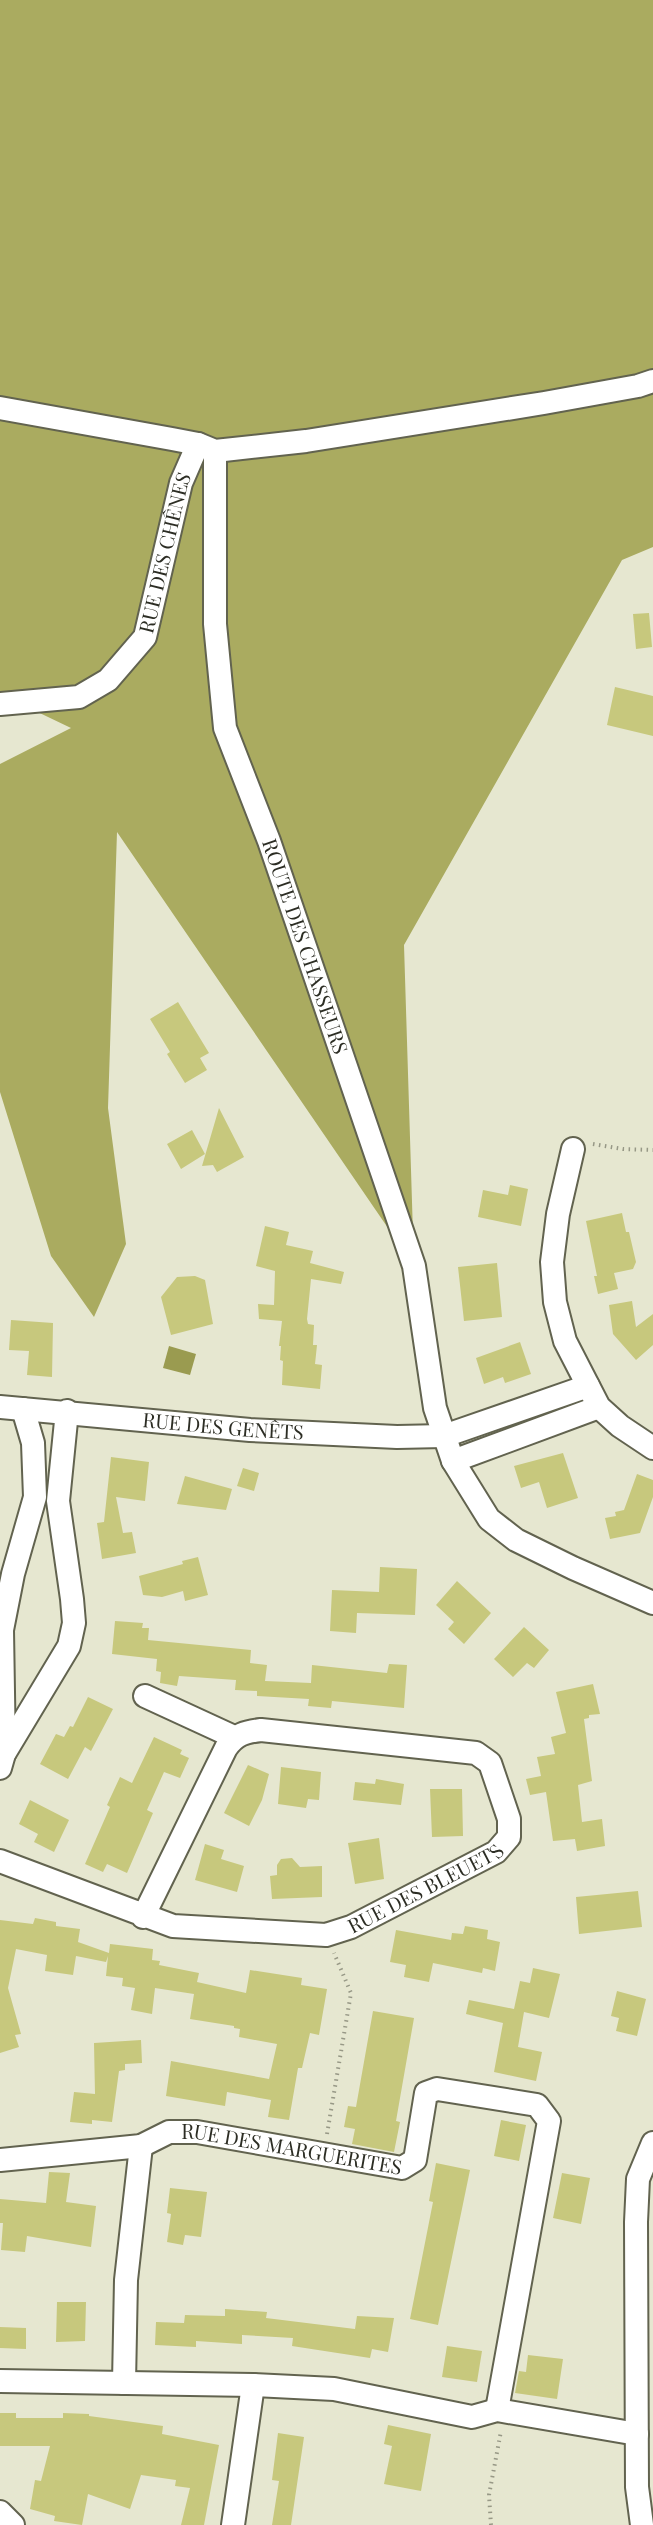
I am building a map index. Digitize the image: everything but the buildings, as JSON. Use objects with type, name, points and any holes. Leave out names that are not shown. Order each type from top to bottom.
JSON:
[{"type":"street","points":[[0,408],[207,447],[306,441],[544,404],[638,387],[653,381]]},
{"type":"street","name":"RUE DES CHÊNES","points":[[0,704],[79,697],[108,680],[145,638],[181,483],[207,447]]},
{"type":"street","name":"ROUTE DES CHASSEURS","points":[[207,447],[215,624],[225,728],[269,841],[414,1266],[435,1408],[453,1461],[489,1519],[516,1540],[573,1569],[653,1603]]},
{"type":"street","points":[[582,1151],[558,1214],[552,1262],[555,1302],[565,1341],[599,1407],[620,1426],[653,1448]]},
{"type":"street","points":[[444,1436],[588,1386]]},
{"type":"street","name":"RUE DES GENÊTS","points":[[0,1407],[67,1411],[250,1430],[398,1437],[444,1436]]},
{"type":"street","points":[[453,1461],[599,1407]]},
{"type":"street","points":[[2,1761],[2,1630],[13,1574],[35,1497],[33,1443],[22,1409]]},
{"type":"street","points":[[2,1761],[69,1646],[74,1623],[57,1501],[67,1411]]},
{"type":"street","points":[[35,1497],[57,1501]]},
{"type":"street","points":[[143,1917],[226,1748],[234,1737],[146,1696]]},
{"type":"street","name":"RUE DES BLEUETS","points":[[0,1861],[143,1917],[173,1926],[326,1935],[351,1927],[496,1852],[509,1837],[509,1819],[490,1763],[476,1753],[261,1730],[247,1731],[234,1737]]},
{"type":"street","name":"RUE DES MARGUERITES","points":[[0,2160],[141,2146],[169,2132],[197,2132],[402,2168],[415,2160],[426,2094],[437,2089],[537,2105],[549,2121],[497,2410]]},
{"type":"street","points":[[642,2525],[637,2487],[636,2222],[638,2178],[653,2143]]},
{"type":"street","points":[[124,2383],[126,2280],[141,2146]]},
{"type":"street","points":[[0,2381],[253,2385],[334,2389],[472,2417],[497,2410],[637,2434]]},
{"type":"street","points":[[233,2525],[253,2385]]},
{"type":"street","points":[[0,2512],[13,2525]]},
{"type":"path","points":[[582,1151],[593,1143],[623,1149],[653,1150]]},
{"type":"path","points":[[324,2153],[351,1993],[326,1935]]},
{"type":"path","points":[[491,2525],[489,2495],[501,2432],[497,2410]]},
{"type":"shaded area","points":[[0,0],[653,0],[653,547],[622,560],[404,945],[414,1266],[117,832],[108,1108],[126,1244],[94,1317],[51,1256],[0,1092],[0,764],[71,728],[0,694]]},
{"type":"shaded area","points":[[169,1346],[196,1354],[190,1375],[163,1368]]}]
